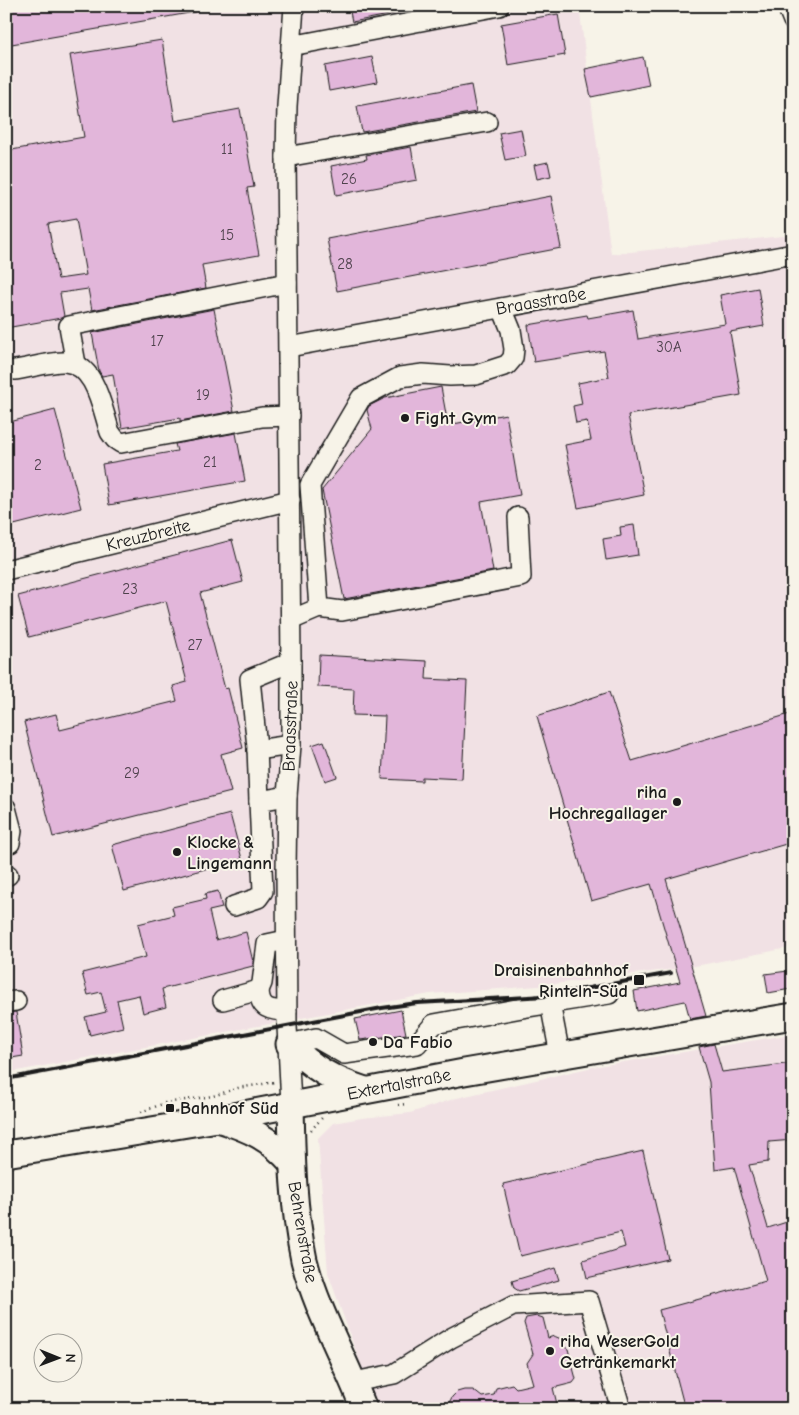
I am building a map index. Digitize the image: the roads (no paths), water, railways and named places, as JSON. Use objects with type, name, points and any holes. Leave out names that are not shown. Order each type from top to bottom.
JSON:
[{"type":"main road","name":"Extertalstraße","points":[[6,1154],[218,1118],[560,1055],[793,1016]]},
{"type":"main road","points":[[288,1044],[320,1072],[339,1082],[365,1090]]},
{"type":"main road","name":"Behrenstraße","points":[[291,1104],[292,1163],[296,1212],[304,1261],[314,1293],[354,1382],[364,1409]]},
{"type":"main road","points":[[218,1118],[245,1128],[271,1142],[292,1163]]},
{"type":"street","name":"Braasstraße","points":[[291,1104],[286,940],[287,796],[290,745],[291,537],[286,157],[287,106],[294,6]]},
{"type":"street","points":[[291,46],[499,6]]},
{"type":"street","points":[[787,6],[793,22]]},
{"type":"street","points":[[286,157],[487,122]]},
{"type":"street","name":"Braasstraße","points":[[289,347],[793,254]]},
{"type":"street","points":[[76,364],[69,326],[287,283]]},
{"type":"street","points":[[319,608],[310,485],[362,398],[400,377],[423,374],[476,375],[507,365],[513,358],[514,349],[511,330],[502,308]]},
{"type":"street","points":[[16,370],[65,362],[76,364],[85,370],[92,378],[110,432],[121,443],[262,417],[289,416]]},
{"type":"street","name":"Kreuzbreite","points":[[6,570],[290,500]]},
{"type":"street","points":[[291,620],[319,608],[342,611],[521,577],[518,517]]},
{"type":"street","points":[[291,537],[314,536]]},
{"type":"street","points":[[234,906],[258,898],[263,891],[257,750],[250,679],[291,662]]},
{"type":"street","points":[[257,750],[290,745]]},
{"type":"street","points":[[259,801],[287,796]]},
{"type":"street","points":[[6,808],[12,831],[10,843],[6,844]]},
{"type":"street","points":[[262,880],[286,870]]},
{"type":"street","points":[[286,940],[267,944],[262,983],[259,990],[263,1006],[274,1010],[287,1011]]},
{"type":"street","points":[[223,1000],[259,990]]},
{"type":"street","points":[[288,1044],[316,1038],[344,1054],[417,1044],[434,1024],[609,994]]},
{"type":"street","points":[[550,1003],[560,1055]]},
{"type":"street","points":[[354,1382],[394,1374],[451,1338],[513,1306],[589,1301],[621,1409]]},
{"type":"railway","points":[[6,1079],[382,1008],[417,1003],[546,996],[671,973]]},
{"type":"place","name":"Fight Gym","points":[[405,418]]},
{"type":"place","name":"riha Hochregallager","points":[[677,802]]},
{"type":"place","name":"Klocke & Lingemann","points":[[177,852]]},
{"type":"place","name":"Draisinenbahnhof Rinteln-Süd","points":[[639,980]]},
{"type":"place","name":"Da Fabio","points":[[373,1042]]},
{"type":"place","name":"Bahnhof Süd","points":[[170,1108]]},
{"type":"place","name":"riha WeserGold Getränkemarkt","points":[[550,1351]]}]
